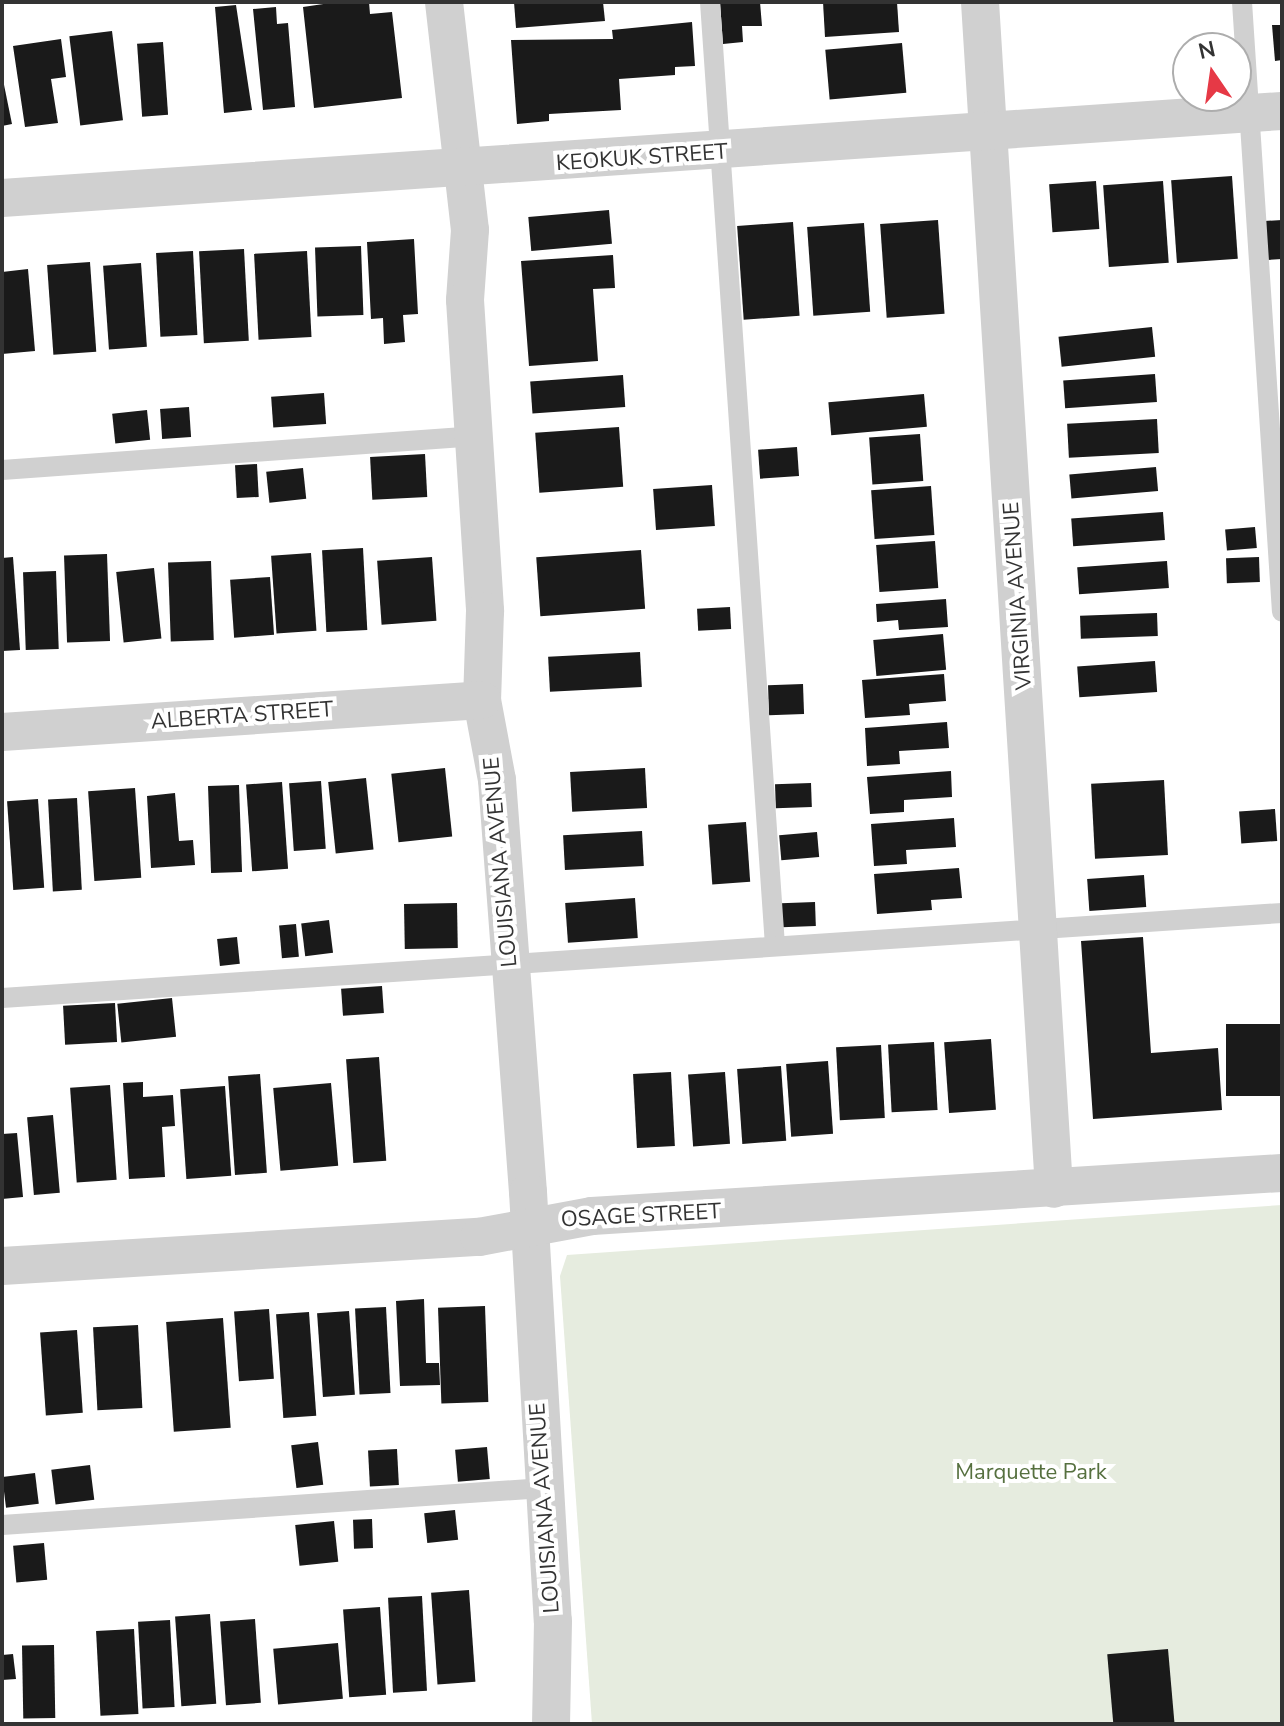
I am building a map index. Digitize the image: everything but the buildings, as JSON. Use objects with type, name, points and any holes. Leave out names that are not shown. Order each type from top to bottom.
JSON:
[{"type":"street","name":"LOUISIANA AVENUE","points":[[444,2],[466,169],[471,243],[465,300],[485,611],[482,700],[497,780],[530,1226],[553,1621],[551,1724]]},
{"type":"street","name":"VIRGINIA AVENUE","points":[[980,2],[1054,1189]]},
{"type":"street","name":"KEOKUK STREET","points":[[2,198],[719,153],[1265,112]]},
{"type":"street","name":"ALBERTA STREET","points":[[2,732],[482,700]]},
{"type":"street","name":"OSAGE STREET","points":[[2,1266],[479,1237],[592,1216],[1282,1173]]},
{"type":"lane","points":[[710,2],[775,946]]},
{"type":"lane","points":[[1242,2],[1265,112],[1282,612]]},
{"type":"lane","points":[[2,470],[474,436]]},
{"type":"lane","points":[[2,998],[1282,913]]},
{"type":"lane","points":[[2,1525],[544,1488]]},
{"type":"green space","name":"Marquette Park","points":[[1282,1205],[1282,1724],[592,1724],[560,1276],[567,1255]]}]
